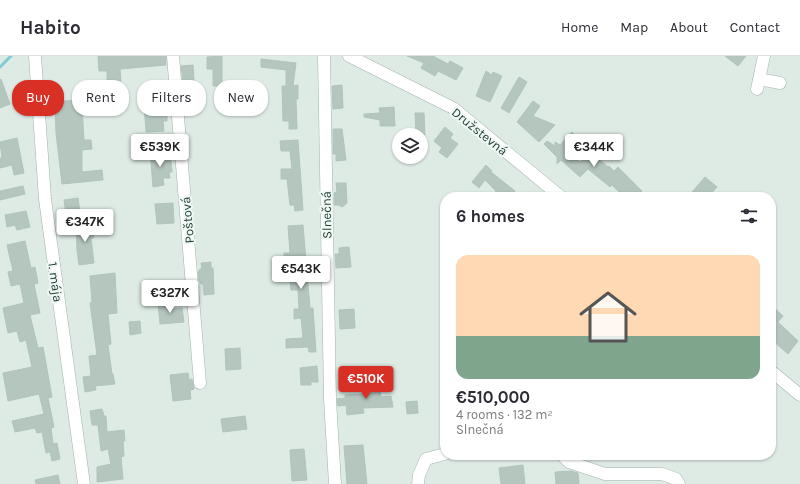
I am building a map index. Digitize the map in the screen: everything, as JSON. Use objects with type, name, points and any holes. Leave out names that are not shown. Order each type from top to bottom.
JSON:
[{"type":"street","name":"1. mája","points":[[35,56],[45,199],[84,484]]},
{"type":"street","name":"Poštová","points":[[173,56],[200,383]]},
{"type":"street","name":"Slnečná","points":[[324,56],[330,399],[335,484]]},
{"type":"street","name":"Družstevná","points":[[349,56],[453,108],[555,192]]},
{"type":"street","points":[[764,56],[758,84],[780,83]]},
{"type":"street","points":[[776,375],[800,395]]},
{"type":"street","points":[[418,484],[419,474],[426,459],[440,455]]},
{"type":"street","points":[[567,460],[605,474],[662,474],[676,479],[679,484]]},
{"type":"building","points":[[98,56],[166,56],[166,65],[120,69],[121,80],[107,80],[107,71],[99,71]]},
{"type":"building","points":[[222,56],[222,80],[214,80],[214,86],[213,69],[207,69],[207,57]]},
{"type":"building","points":[[407,56],[433,56],[448,64],[450,61],[463,68],[456,80],[438,71],[435,76],[421,68],[424,63]]},
{"type":"building","points":[[725,56],[746,56],[738,66]]},
{"type":"building","points":[[261,59],[296,63],[293,86],[298,85],[298,99],[296,99],[297,129],[289,129],[289,121],[283,121],[282,86],[286,86],[286,70],[261,67]]},
{"type":"building","points":[[193,65],[194,80],[183,80],[181,66]]},
{"type":"building","points":[[486,71],[492,75],[493,72],[502,76],[490,102],[476,96]]},
{"type":"building","points":[[519,77],[527,82],[509,113],[501,108]]},
{"type":"building","points":[[1,79],[10,104],[0,108],[0,80]]},
{"type":"building","points":[[342,85],[343,108],[333,109],[332,86]]},
{"type":"building","points":[[72,100],[72,116],[82,116],[84,140],[91,140],[92,149],[82,150],[82,172],[102,170],[103,180],[62,184],[55,116],[64,116],[64,101]]},
{"type":"building","points":[[533,101],[540,106],[533,116],[555,125],[539,142],[517,122]]},
{"type":"building","points":[[394,107],[395,126],[380,126],[380,120],[364,117],[364,114],[380,113],[379,108]]},
{"type":"building","points":[[415,113],[424,113],[425,128],[416,128]]},
{"type":"building","points":[[145,116],[167,116],[167,121],[163,121],[164,131],[146,132]]},
{"type":"building","points":[[445,127],[453,134],[450,138],[458,144],[447,158],[439,152],[442,148],[434,141]]},
{"type":"building","points":[[333,129],[342,129],[346,160],[336,161],[336,154],[333,154]]},
{"type":"building","points":[[572,132],[579,139],[567,153],[580,162],[591,152],[614,171],[618,167],[642,191],[619,192],[612,185],[610,187],[588,169],[580,177],[561,160],[557,164],[557,157],[544,144],[547,141],[555,146],[555,142],[560,145]]},
{"type":"building","points":[[17,138],[24,173],[14,175],[12,165],[0,168],[0,158],[2,158],[0,142]]},
{"type":"building","points":[[298,140],[303,210],[295,211],[294,205],[290,205],[287,179],[281,179],[281,169],[292,169],[290,151],[281,151],[280,141]]},
{"type":"building","points":[[160,149],[161,156],[167,155],[168,160],[171,161],[172,172],[169,172],[170,178],[163,178],[164,185],[153,187],[150,150]]},
{"type":"building","points":[[486,165],[492,171],[491,172],[515,191],[495,192],[485,180],[479,188],[472,182]]},
{"type":"building","points":[[705,177],[717,187],[712,192],[692,192]]},
{"type":"building","points":[[336,183],[346,183],[347,203],[342,207],[339,205],[334,205],[334,193],[337,192]]},
{"type":"building","points":[[23,186],[25,194],[0,200],[0,191]]},
{"type":"building","points":[[78,198],[80,212],[66,214],[64,200]]},
{"type":"building","points":[[173,203],[174,223],[157,224],[155,204]]},
{"type":"building","points":[[26,211],[30,227],[17,230],[15,225],[7,227],[5,215]]},
{"type":"building","points":[[93,223],[94,238],[91,238],[94,263],[79,265],[76,224]]},
{"type":"building","points":[[303,225],[310,308],[313,308],[316,352],[309,352],[308,347],[286,348],[286,339],[303,338],[301,318],[294,319],[294,309],[299,309],[298,290],[291,290],[290,281],[296,280],[294,263],[284,263],[284,253],[290,253],[288,226]]},
{"type":"building","points":[[25,241],[31,268],[35,267],[38,283],[34,284],[40,313],[30,315],[38,348],[43,347],[52,397],[48,398],[54,427],[51,428],[53,444],[57,443],[60,459],[52,461],[50,452],[46,453],[42,432],[37,433],[35,428],[15,432],[12,421],[44,414],[39,394],[8,401],[3,373],[32,367],[26,340],[20,342],[17,331],[8,333],[3,308],[24,303],[20,284],[11,286],[8,272],[13,271],[7,245]]},
{"type":"building","points":[[349,247],[351,267],[336,268],[335,254],[339,254],[339,248]]},
{"type":"building","points":[[211,262],[211,268],[213,268],[214,294],[204,295],[203,284],[201,284],[199,280],[198,272],[202,269],[201,263]]},
{"type":"building","points":[[115,273],[117,313],[108,314],[111,344],[108,345],[115,384],[95,386],[96,390],[85,392],[83,377],[91,376],[89,356],[97,355],[90,303],[92,302],[90,276]]},
{"type":"building","points":[[172,302],[173,309],[182,308],[184,322],[160,324],[158,303]]},
{"type":"building","points":[[354,309],[355,328],[340,329],[339,310]]},
{"type":"building","points":[[776,310],[783,316],[778,322],[798,341],[788,354],[776,343]]},
{"type":"building","points":[[140,321],[141,333],[130,335],[129,322]]},
{"type":"building","points":[[240,348],[241,369],[226,370],[225,349]]},
{"type":"building","points":[[317,366],[318,382],[311,382],[311,385],[301,385],[300,368]]},
{"type":"building","points":[[188,373],[189,380],[192,379],[194,388],[190,390],[191,399],[173,401],[170,375]]},
{"type":"building","points":[[379,383],[381,397],[391,396],[393,407],[363,408],[364,413],[347,415],[346,405],[338,406],[337,399],[345,398],[345,395],[364,394],[363,385]]},
{"type":"building","points":[[417,401],[418,413],[407,414],[406,402]]},
{"type":"building","points":[[102,409],[104,416],[106,416],[107,432],[124,430],[124,456],[121,457],[123,479],[97,482],[97,467],[111,464],[108,449],[101,451],[98,425],[92,425],[90,411]]},
{"type":"building","points":[[245,416],[247,429],[223,432],[221,419]]},
{"type":"building","points":[[363,445],[367,484],[347,484],[344,446]]},
{"type":"building","points":[[304,449],[307,480],[292,481],[290,450]]},
{"type":"building","points":[[523,465],[525,484],[501,484],[499,468]]},
{"type":"building","points":[[571,471],[578,473],[579,484],[556,484],[555,472]]},
{"type":"building","points":[[58,475],[60,484],[36,484],[35,480]]},
{"type":"waterway","points":[[0,67],[11,56]]}]
